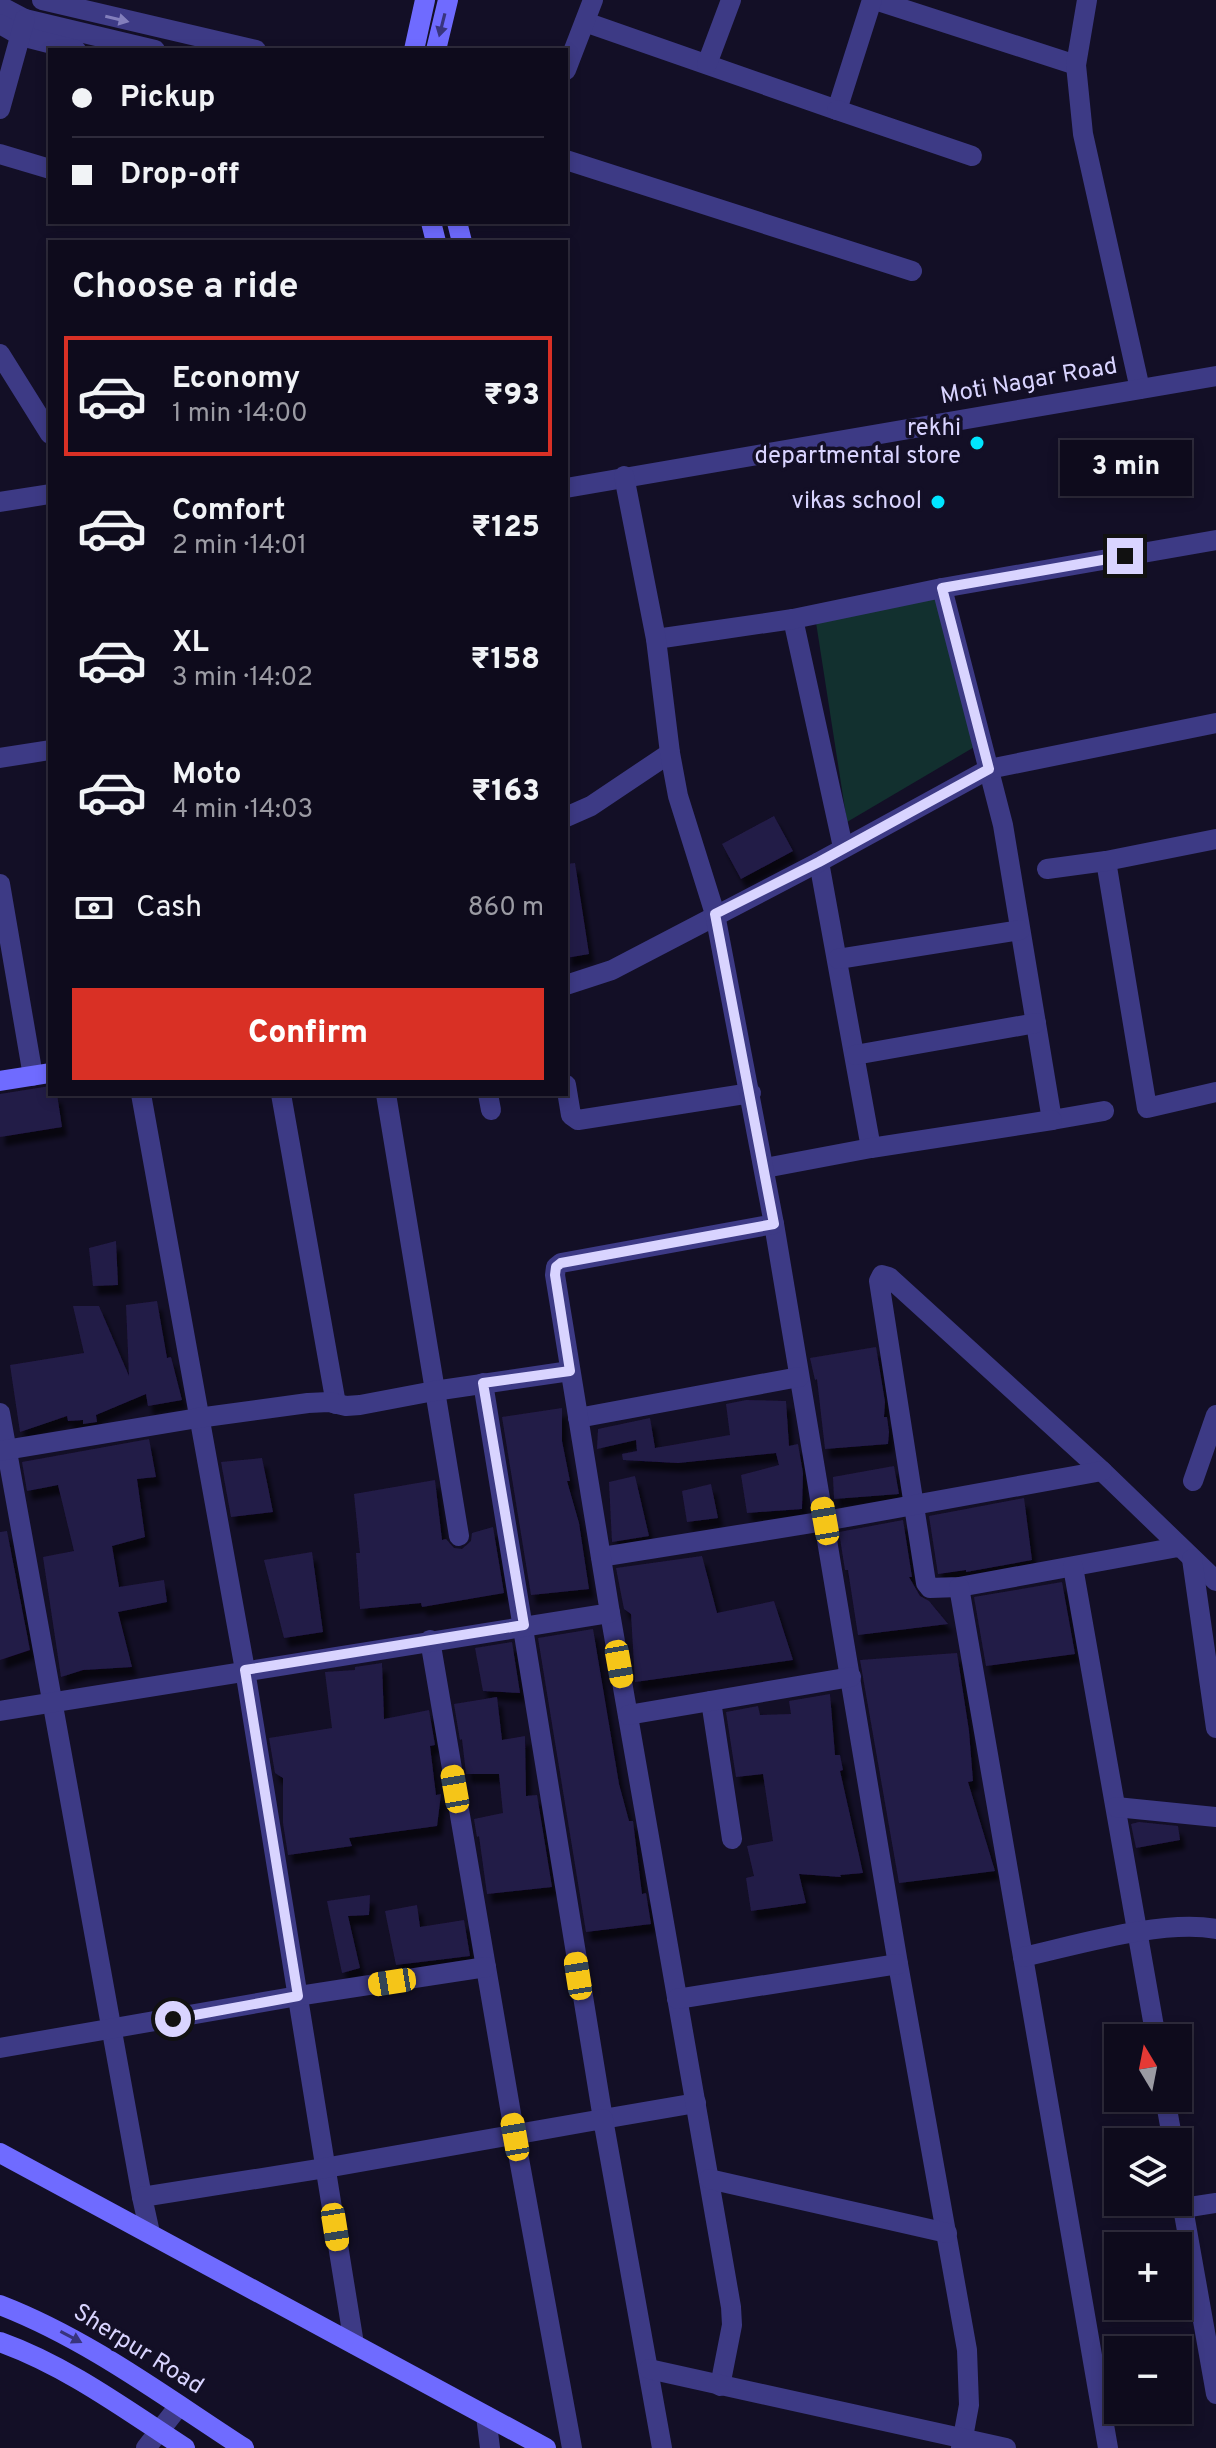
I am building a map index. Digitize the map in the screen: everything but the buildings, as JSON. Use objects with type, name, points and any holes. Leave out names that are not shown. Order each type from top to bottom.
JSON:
[{"type":"street","points":[[42,0],[247,48]]},
{"type":"street","points":[[414,48],[425,0]]},
{"type":"street","points":[[436,48],[448,0]]},
{"type":"street","points":[[568,65],[593,0]]},
{"type":"street","points":[[707,64],[731,0]]},
{"type":"street","points":[[837,110],[873,0],[1076,65]]},
{"type":"street","points":[[1087,0],[1076,65],[1083,134],[1140,389]]},
{"type":"street","points":[[0,6],[23,27],[71,48]]},
{"type":"street","points":[[585,22],[972,156]]},
{"type":"street","points":[[0,24],[144,48]]},
{"type":"street","points":[[0,109],[23,27]]},
{"type":"street","points":[[0,154],[48,168]]},
{"type":"street","points":[[568,161],[912,271]]},
{"type":"street","points":[[0,354],[48,431]]},
{"type":"street","name":"Moti Nagar Road","points":[[568,488],[1216,376]]},
{"type":"street","points":[[624,476],[656,639],[678,796],[715,914],[765,1168],[969,2372],[969,2405],[962,2443]]},
{"type":"street","points":[[0,502],[48,494]]},
{"type":"street","points":[[656,639],[793,619],[942,588],[1216,540]]},
{"type":"street","points":[[942,588],[1003,825],[1052,1120]]},
{"type":"street","points":[[793,619],[843,847]]},
{"type":"street","points":[[568,984],[612,970],[989,769],[1216,723]]},
{"type":"street","points":[[0,758],[48,750]]},
{"type":"street","points":[[568,816],[591,806],[670,753]]},
{"type":"street","points":[[1047,869],[1215,843]]},
{"type":"street","points":[[1106,861],[1147,1108],[1216,1092]]},
{"type":"street","points":[[819,862],[871,1148]]},
{"type":"street","points":[[0,884],[6,951],[41,1074],[0,1081]]},
{"type":"street","points":[[838,959],[1020,930]]},
{"type":"street","points":[[855,1055],[1036,1023]]},
{"type":"street","points":[[568,1096],[571,1115],[578,1120],[751,1093]]},
{"type":"street","points":[[141,1096],[245,1670],[354,2344]]},
{"type":"street","points":[[281,1096],[336,1404]]},
{"type":"street","points":[[386,1096],[459,1536]]},
{"type":"street","points":[[765,1168],[1104,1111]]},
{"type":"street","points":[[720,2386],[732,2325],[731,2307],[610,1613],[555,1275],[556,1267],[561,1263],[774,1224]]},
{"type":"street","points":[[1185,1553],[1073,1567],[936,1590],[926,1583],[879,1281],[885,1274],[1102,1471],[1216,1581]]},
{"type":"street","points":[[3,1451],[198,1418],[308,1403],[360,1405],[570,1371]]},
{"type":"street","points":[[578,1418],[799,1377]]},
{"type":"street","points":[[483,1383],[578,1976],[662,2448]]},
{"type":"street","points":[[0,1413],[3,1451],[150,2233]]},
{"type":"street","points":[[1193,1481],[1216,1415]]},
{"type":"street","points":[[601,1557],[825,1521],[1102,1471]]},
{"type":"street","points":[[1185,1553],[1216,1728]]},
{"type":"street","points":[[1073,1567],[1154,2024]]},
{"type":"street","points":[[959,1587],[1108,2448]]},
{"type":"street","points":[[0,1711],[610,1613]]},
{"type":"street","points":[[430,1640],[572,2448]]},
{"type":"street","points":[[628,1715],[851,1677]]},
{"type":"street","points":[[711,1701],[732,1839]]},
{"type":"street","points":[[1116,1807],[1216,1817]]},
{"type":"street","points":[[1023,1957],[1139,1933],[1201,1926],[1216,1929]]},
{"type":"street","points":[[677,1999],[898,1964]]},
{"type":"street","points":[[0,2048],[486,1967]]},
{"type":"street","points":[[142,2197],[515,2137],[696,2103]]},
{"type":"street","points":[[0,2153],[546,2448]]},
{"type":"street","points":[[709,2179],[947,2233]]},
{"type":"street","points":[[1192,2207],[1216,2203]]},
{"type":"street","points":[[1184,2216],[1216,2394]]},
{"type":"street","name":"Sherpur Road","points":[[0,2305],[27,2315],[91,2348],[244,2448]]},
{"type":"street","points":[[0,2342],[71,2374],[185,2448]]},
{"type":"street","points":[[649,2369],[962,2443],[1006,2448]]},
{"type":"street","points":[[146,2448],[179,2406]]},
{"type":"street","points":[[486,2416],[490,2448]]},
{"type":"green space","points":[[934,591],[976,746],[847,822],[815,616]]},
{"type":"place","name":"rekhi departmental store","points":[[977,443]]},
{"type":"place","name":"vikas school","points":[[938,502]]},
{"type":"route","points":[[173,2019],[298,1996],[245,1670],[524,1625],[483,1383],[570,1371],[555,1275],[556,1267],[561,1263],[774,1224],[715,914],[819,862],[989,769],[942,588],[1125,556]]}]
